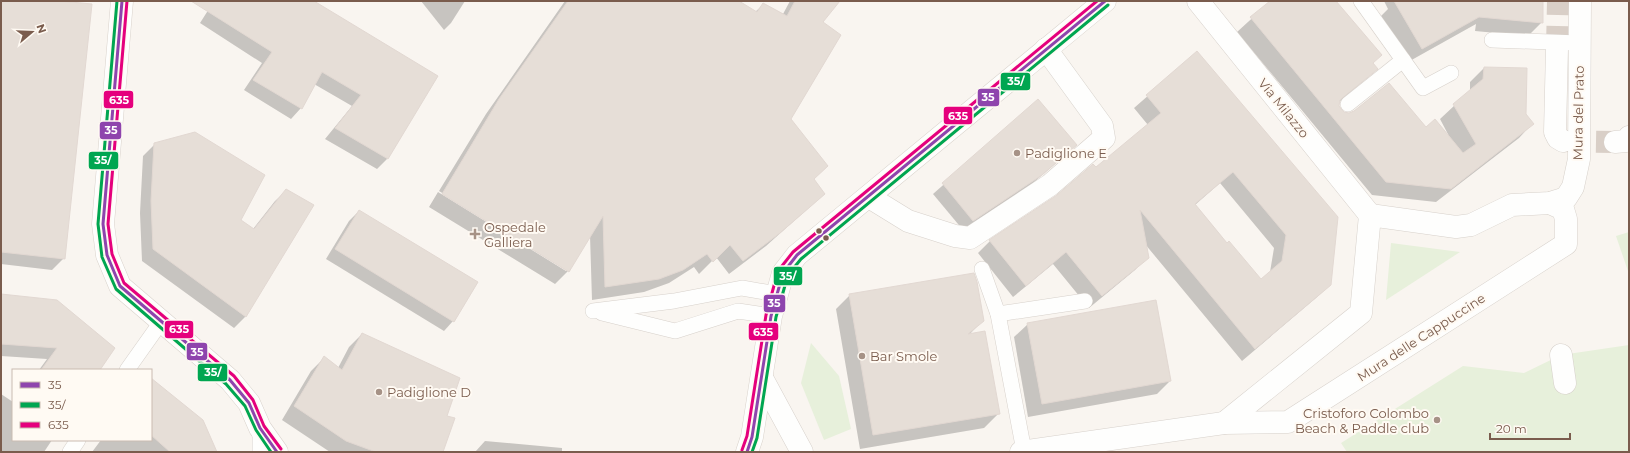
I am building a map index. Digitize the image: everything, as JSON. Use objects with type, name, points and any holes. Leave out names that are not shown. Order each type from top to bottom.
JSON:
[{"type":"street","points":[[122,1],[103,224],[107,255],[120,286],[230,380],[249,404],[260,428],[277,452]]},
{"type":"street","points":[[749,444],[762,378],[771,316],[783,273],[798,255],[1105,1]]},
{"type":"street","name":"Via Milazzo","points":[[1198,1],[1370,215]]},
{"type":"street","name":"Mura del Prato","points":[[1370,215],[1456,227],[1471,225],[1512,205],[1550,203],[1566,198],[1573,187],[1579,159],[1580,1]]},
{"type":"street","points":[[1557,48],[1555,132],[1558,138],[1563,141]]},
{"type":"street","points":[[869,197],[908,221],[955,236],[970,238],[1050,185],[1104,138],[1104,132],[1102,126],[1046,49]]},
{"type":"street","name":"Mura delle Cappuccine","points":[[1021,452],[1224,423],[1288,422],[1566,244],[1566,219],[1563,210],[1550,203]]},
{"type":"street","points":[[1224,423],[1361,312],[1370,215]]},
{"type":"street","points":[[1561,355],[1565,383]]},
{"type":"street","points":[[762,378],[802,452]]},
{"type":"lane","points":[[1362,1],[1424,88],[1451,73]]},
{"type":"lane","points":[[1492,40],[1579,43]]},
{"type":"lane","points":[[1348,104],[1403,60]]},
{"type":"lane","points":[[982,269],[998,314],[1024,452]]},
{"type":"lane","points":[[771,316],[738,311],[675,331],[593,311],[674,301],[742,288],[777,294]]},
{"type":"lane","points":[[998,314],[1085,301]]},
{"type":"lane","points":[[128,369],[161,322]]},
{"type":"lane","points":[[260,428],[260,452]]},
{"type":"lane","points":[[70,452],[77,441]]},
{"type":"green space","points":[[1629,232],[1629,274],[1616,236]]},
{"type":"green space","points":[[1391,243],[1460,252],[1386,300]]},
{"type":"green space","points":[[811,343],[839,376],[851,429],[824,440],[801,383]]},
{"type":"green space","points":[[1629,345],[1629,452],[1347,452],[1341,443],[1463,366],[1524,373],[1561,355]]},
{"type":"building","points":[[1,1],[60,1],[92,4],[65,259],[1,252]]},
{"type":"building","points":[[191,1],[314,1],[438,76],[388,159],[335,128],[361,95],[322,72],[302,109],[253,80],[272,52]]},
{"type":"building","points":[[568,1],[739,1],[757,12],[763,3],[787,16],[795,1],[840,1],[823,22],[841,35],[791,119],[828,166],[814,179],[825,194],[780,233],[743,261],[730,245],[713,262],[707,254],[683,270],[659,279],[605,287],[603,216],[569,272],[442,194],[499,99]]},
{"type":"building","points":[[1270,1],[1336,1],[1382,55],[1373,63],[1378,69],[1340,100],[1339,106],[1344,112],[1349,113],[1354,111],[1389,83],[1426,127],[1435,119],[1463,153],[1476,144],[1453,104],[1483,79],[1484,67],[1527,68],[1526,114],[1534,124],[1451,189],[1386,182],[1250,17]]},
{"type":"building","points":[[1394,1],[1543,1],[1543,23],[1479,17],[1422,49]]},
{"type":"building","points":[[1197,51],[1338,217],[1331,285],[1255,349],[1140,210],[1149,258],[1102,296],[1066,252],[1026,286],[989,240],[1057,195],[1093,164],[1096,167],[1161,113],[1146,95]],"holes":[[[1233,172],[1286,235],[1282,261],[1261,279],[1229,241],[1227,243],[1195,204]]]},
{"type":"building","name":"Padiglione E","points":[[1038,99],[1077,145],[1042,175],[973,221],[942,183]]},
{"type":"building","points":[[195,132],[265,175],[241,220],[254,229],[286,189],[314,205],[246,317],[153,249],[151,201],[154,143]]},
{"type":"building","points":[[359,210],[478,282],[454,322],[335,249]]},
{"type":"building","points":[[974,273],[984,321],[968,334],[985,331],[1000,414],[873,435],[849,294]]},
{"type":"building","points":[[1,294],[57,300],[115,348],[101,369],[42,369],[57,348],[1,344]]},
{"type":"building","points":[[1156,300],[1171,381],[1042,404],[1027,323]]},
{"type":"building","name":"Padiglione D","points":[[362,333],[460,378],[447,416],[455,418],[443,452],[376,452],[346,441],[294,406],[324,356],[342,370]]},
{"type":"building","points":[[152,379],[203,420],[217,452],[170,452],[152,436]]},
{"type":"tunnel","points":[[1557,48],[1558,1]]},
{"type":"tunnel","points":[[1563,141],[1615,142]]},
{"type":"transit line","name":"35/","points":[[117,1],[98,224],[102,257],[116,289],[226,384],[245,406],[256,430],[271,452]]},
{"type":"transit line","name":"35","points":[[122,1],[103,224],[107,255],[120,286],[230,380],[249,403],[260,428],[277,452]]},
{"type":"transit line","name":"635","points":[[127,1],[108,224],[112,254],[124,283],[234,376],[253,400],[264,426],[281,449]]},
{"type":"transit line","name":"635","points":[[742,450],[747,436],[766,315],[778,271],[793,252],[1097,1]]},
{"type":"transit line","name":"35","points":[[747,452],[752,437],[771,316],[783,273],[797,255],[1105,1]]},
{"type":"transit line","name":"35/","points":[[752,452],[757,438],[776,317],[788,275],[801,259],[1108,5]]},
{"type":"place","name":"Padiglione E","points":[[1017,153]]},
{"type":"place","name":"Ospedale Galliera","points":[[475,234]]},
{"type":"place","name":"Bar Smole","points":[[862,356]]},
{"type":"place","name":"Padiglione D","points":[[379,392]]},
{"type":"place","name":"Cristoforo Colombo Beach & Paddle club","points":[[1437,420]]}]
